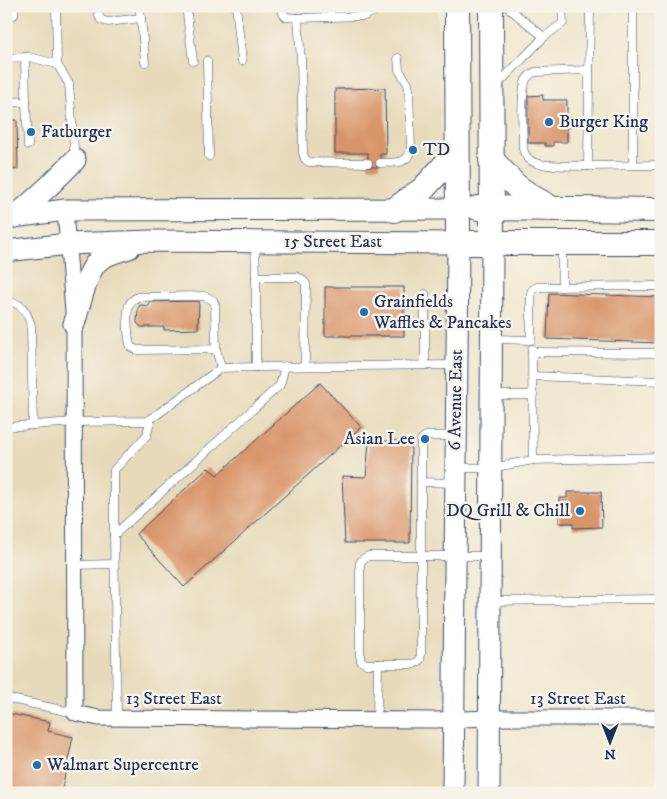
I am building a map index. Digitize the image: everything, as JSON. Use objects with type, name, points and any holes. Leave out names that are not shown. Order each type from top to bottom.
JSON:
[{"type":"main road","name":"6 Avenue East","points":[[453,793],[458,243],[457,6]]},
{"type":"main road","name":"6 Avenue East","points":[[489,793],[492,339],[491,6]]},
{"type":"main road","points":[[394,210],[423,188],[457,149]]},
{"type":"main road","points":[[491,159],[516,186],[553,209]]},
{"type":"main road","points":[[11,217],[49,186],[75,160]]},
{"type":"main road","name":"15 Street East","points":[[11,217],[65,210],[394,210],[492,208],[661,210]]},
{"type":"main road","points":[[74,324],[88,278],[97,262],[106,256],[150,241]]},
{"type":"main road","name":"15 Street East","points":[[6,251],[68,244],[150,241],[661,243]]},
{"type":"street","points":[[65,210],[74,324],[75,713]]},
{"type":"street","name":"13 Street East","points":[[75,713],[100,718],[453,720],[489,718],[661,718]]},
{"type":"lane","points":[[6,18],[14,15],[14,6]]},
{"type":"lane","points":[[56,6],[57,64],[69,84],[75,160]]},
{"type":"lane","points":[[98,6],[101,20],[108,22],[141,18]]},
{"type":"lane","points":[[139,6],[145,62]]},
{"type":"lane","points":[[186,6],[193,61]]},
{"type":"lane","points":[[236,6],[242,61]]},
{"type":"lane","points":[[282,6],[286,17],[298,18],[364,16],[373,12],[375,6]]},
{"type":"lane","points":[[330,6],[332,17]]},
{"type":"lane","points":[[506,6],[544,37]]},
{"type":"lane","points":[[491,91],[544,37],[562,22],[562,6]]},
{"type":"lane","points":[[588,166],[590,6]]},
{"type":"lane","points":[[632,6],[633,165]]},
{"type":"lane","points":[[298,18],[301,60],[302,154],[310,162],[368,163]]},
{"type":"lane","points":[[25,57],[28,145]]},
{"type":"lane","points":[[6,58],[29,57],[57,64]]},
{"type":"lane","points":[[380,163],[402,162],[410,155],[409,90],[408,84],[399,70],[398,58]]},
{"type":"lane","points":[[207,61],[209,156]]},
{"type":"lane","points":[[589,70],[535,72],[529,76],[523,91],[523,149],[528,158],[541,164],[588,166],[661,165]]},
{"type":"lane","points":[[6,102],[26,102]]},
{"type":"lane","points":[[255,242],[256,367]]},
{"type":"lane","points":[[562,243],[562,287]]},
{"type":"lane","points":[[256,277],[298,277],[306,284],[305,366]]},
{"type":"lane","points":[[533,460],[532,290],[537,287],[661,286]]},
{"type":"lane","points":[[424,294],[425,365]]},
{"type":"lane","points":[[216,349],[138,350],[131,348],[128,342],[128,310],[130,304],[138,296],[204,296],[213,300],[216,306],[216,349],[221,368]]},
{"type":"lane","points":[[6,302],[14,302],[22,306],[31,325],[33,425]]},
{"type":"lane","points":[[492,339],[532,340]]},
{"type":"lane","points":[[532,352],[661,353]]},
{"type":"lane","points":[[6,427],[74,422],[148,421],[221,368],[457,365]]},
{"type":"lane","points":[[114,535],[280,386],[285,366]]},
{"type":"lane","points":[[532,376],[661,381]]},
{"type":"lane","points":[[491,395],[533,395]]},
{"type":"lane","points":[[117,718],[114,470],[147,435],[150,420]]},
{"type":"lane","points":[[456,436],[426,436],[422,438],[421,482],[421,556],[421,654],[420,660],[414,664],[366,664],[361,661],[360,563],[363,559],[368,556],[421,556],[491,556]]},
{"type":"lane","points":[[421,482],[533,460],[661,457]]},
{"type":"lane","points":[[74,565],[114,564]]},
{"type":"lane","points":[[491,601],[661,599]]},
{"type":"lane","points":[[377,719],[378,664]]},
{"type":"lane","points":[[6,698],[75,713]]},
{"type":"shaded area","points":[[6,6],[438,6],[442,161],[413,183],[370,199],[6,218]]},
{"type":"shaded area","points":[[458,243],[455,793],[6,793],[6,251]]},
{"type":"building","points":[[385,88],[386,154],[380,154],[380,167],[368,167],[368,153],[335,153],[335,89]]},
{"type":"building","name":"Burger King","points":[[543,95],[543,100],[567,100],[567,117],[571,117],[571,127],[567,127],[567,142],[553,142],[553,146],[545,146],[545,143],[528,143],[528,96]]},
{"type":"building","points":[[6,120],[17,120],[18,169],[6,170]]},
{"type":"building","name":"Grainfields Waffles & Pancakes","points":[[325,287],[404,287],[404,336],[325,336]]},
{"type":"building","points":[[549,293],[661,297],[661,343],[547,339]]},
{"type":"building","points":[[199,301],[198,329],[164,330],[164,327],[141,327],[137,323],[140,305],[149,306],[149,302]]},
{"type":"building","points":[[320,383],[361,427],[184,587],[136,534],[208,468],[217,475]]},
{"type":"building","points":[[411,440],[410,543],[345,543],[342,476],[366,477],[369,442]]},
{"type":"building","name":"DQ Grill & Chill","points":[[567,492],[601,492],[602,527],[573,528],[573,523],[559,523],[559,498],[567,498]]},
{"type":"building","name":"Walmart Supercentre","points":[[6,713],[50,722],[48,731],[73,737],[61,793],[6,793]]},
{"type":"place","name":"Burger King","points":[[549,122]]},
{"type":"place","name":"Fatburger","points":[[31,132]]},
{"type":"place","name":"TD","points":[[413,150]]},
{"type":"place","name":"Grainfields Waffles & Pancakes","points":[[364,312]]},
{"type":"place","name":"Asian Lee","points":[[425,439]]},
{"type":"place","name":"DQ Grill & Chill","points":[[580,511]]},
{"type":"place","name":"Walmart Supercentre","points":[[37,765]]}]
